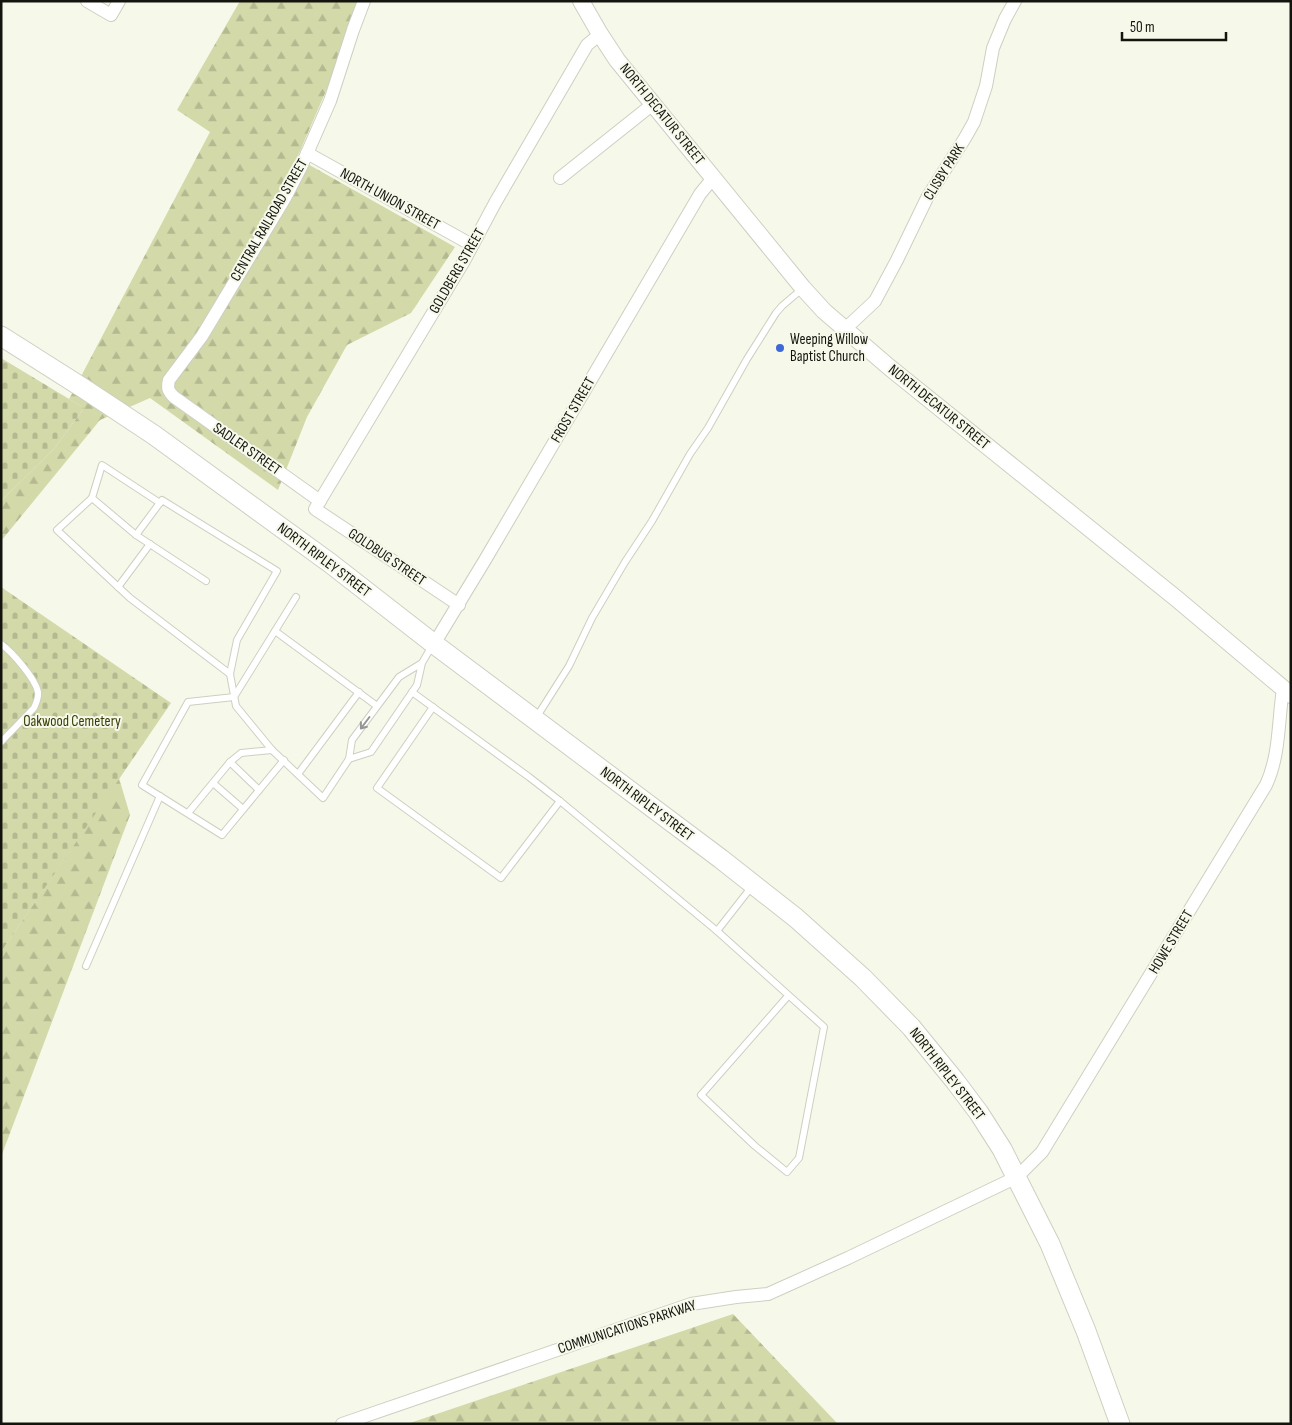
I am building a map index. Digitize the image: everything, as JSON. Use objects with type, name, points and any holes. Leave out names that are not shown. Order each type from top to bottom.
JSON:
[{"type":"main road","name":"NORTH RIPLEY STREET","points":[[1,336],[154,436],[330,563],[434,644],[753,884],[796,918],[863,978],[911,1027],[956,1081],[1002,1149],[1050,1244],[1086,1331],[1120,1424]]},
{"type":"street","points":[[87,1],[111,15],[119,1]]},
{"type":"street","name":"CENTRAL RAILROAD STREET","points":[[174,397],[169,392],[169,380],[202,336],[285,198],[308,153],[330,101],[364,1]]},
{"type":"street","name":"NORTH DECATUR STREET","points":[[582,1],[617,60],[803,288],[824,311],[889,367],[1177,599],[1287,692]]},
{"type":"street","name":"CLISBY PARK","points":[[845,329],[875,301],[927,198],[974,122],[986,86],[993,48],[1015,1]]},
{"type":"street","name":"GOLDBERG STREET","points":[[318,505],[459,270],[587,45],[600,34]]},
{"type":"street","points":[[560,178],[653,104]]},
{"type":"street","name":"NORTH UNION STREET","points":[[308,153],[472,246]]},
{"type":"street","name":"FROST STREET","points":[[434,644],[700,194],[713,178]]},
{"type":"street","name":"SADLER STREET","points":[[174,397],[318,505]]},
{"type":"street","name":"GOLDBUG STREET","points":[[318,505],[458,605]]},
{"type":"street","name":"HOWE STREET","points":[[1017,1177],[1042,1152],[1266,785],[1276,756],[1280,714],[1287,692]]},
{"type":"street","name":"COMMUNICATIONS PARKWAY","points":[[342,1424],[691,1304],[768,1294],[1017,1177]]},
{"type":"lane","points":[[535,720],[569,666],[592,618],[625,562],[652,522],[747,359],[776,313],[803,288]]},
{"type":"lane","points":[[160,503],[102,465],[92,498],[57,530],[130,598],[230,674]]},
{"type":"lane","points":[[92,498],[136,535],[206,581]]},
{"type":"lane","points":[[136,535],[162,500],[277,571],[237,640],[230,674],[234,697],[236,706],[272,750],[323,798],[349,759],[352,740],[399,677],[422,663]]},
{"type":"lane","points":[[118,587],[150,544]]},
{"type":"lane","points":[[234,697],[296,597]]},
{"type":"lane","points":[[275,631],[378,706]]},
{"type":"lane","points":[[1,644],[8,649],[25,669],[36,686],[38,694],[34,708],[1,742]]},
{"type":"lane","points":[[349,759],[371,752],[417,685],[422,663],[434,644]]},
{"type":"lane","points":[[298,774],[359,692]]},
{"type":"lane","points":[[412,692],[560,801],[717,931],[824,1027],[799,1158],[787,1172],[737,1130],[701,1095],[788,996]]},
{"type":"lane","points":[[234,697],[188,702],[142,784],[222,835],[284,760]]},
{"type":"lane","points":[[433,707],[377,788],[501,878],[560,801]]},
{"type":"lane","points":[[188,813],[230,762],[241,753],[272,750]]},
{"type":"lane","points":[[230,762],[259,790]]},
{"type":"lane","points":[[213,783],[243,809]]},
{"type":"lane","points":[[86,966],[160,796]]},
{"type":"lane","points":[[717,931],[753,884]]},
{"type":"green space","points":[[240,1],[360,1],[335,70],[297,158],[455,247],[411,313],[347,345],[307,417],[278,490],[150,398],[100,420],[1,541],[1,501],[54,449],[84,408],[69,399],[210,132],[177,110]]},
{"type":"green space","points":[[1,358],[84,408],[54,449],[1,501]]},
{"type":"green space","name":"Oakwood Cemetery","points":[[1,587],[171,703],[1,952]]},
{"type":"green space","points":[[119,778],[130,815],[1,1157],[1,952]]},
{"type":"green space","points":[[733,1314],[838,1424],[407,1424]]},
{"type":"place","name":"Weeping Willow Baptist Church","points":[[780,348]]}]
